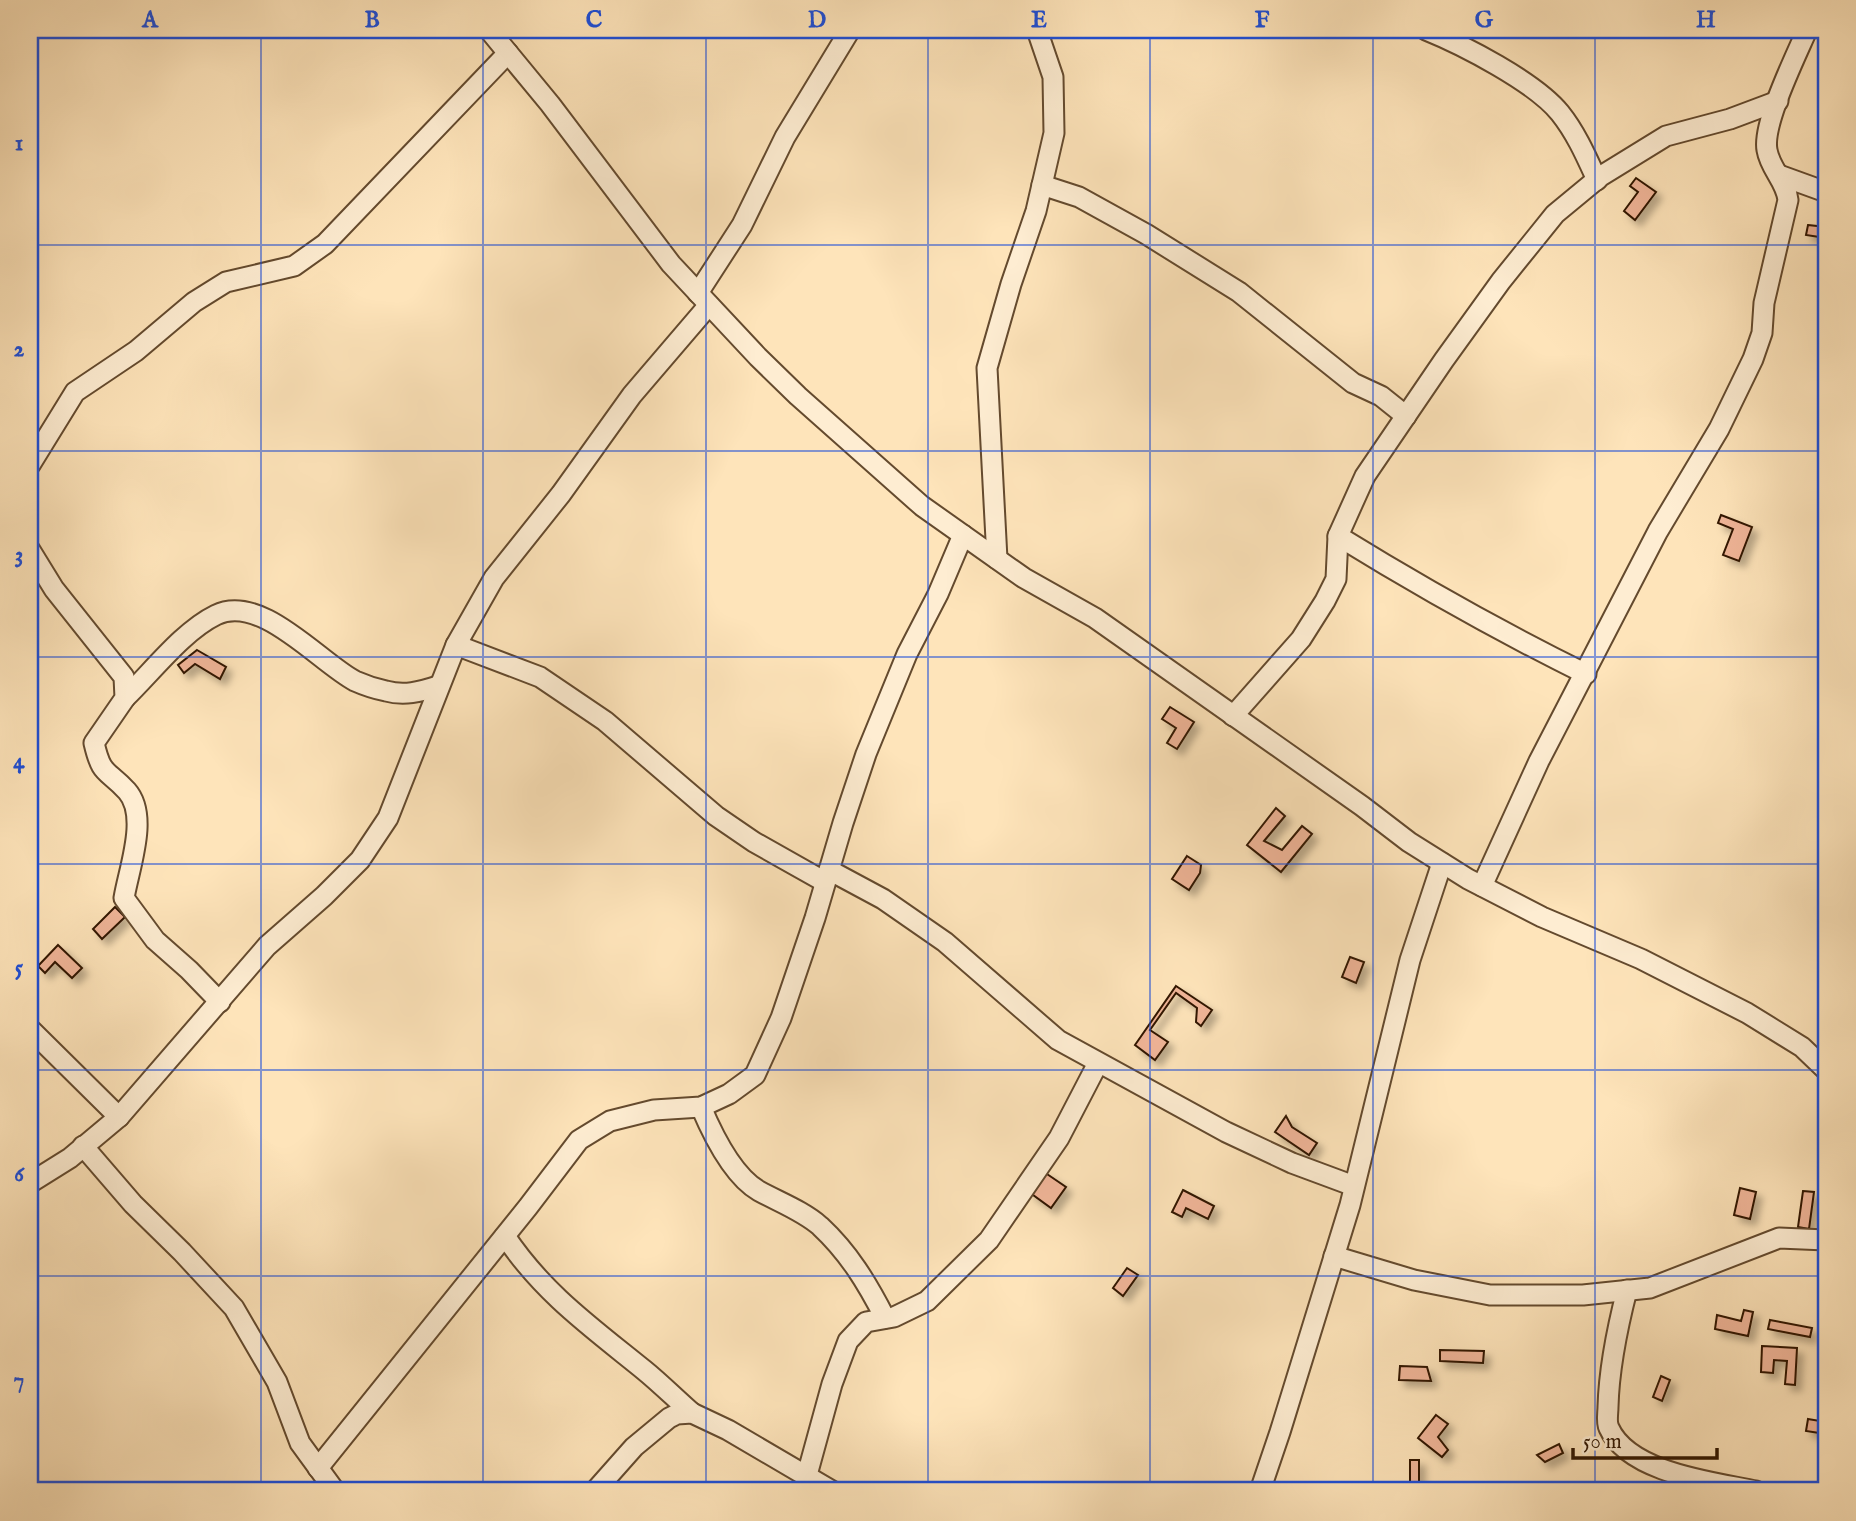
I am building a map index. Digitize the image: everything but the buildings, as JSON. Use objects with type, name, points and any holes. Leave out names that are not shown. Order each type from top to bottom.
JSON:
[{"type":"street","points":[[489,30],[550,104],[671,264],[799,396],[922,506],[1024,578],[1095,618],[1442,863],[1542,917],[1641,959],[1747,1013],[1802,1047],[1826,1070]]},
{"type":"street","points":[[30,1183],[70,1158],[119,1116],[267,946],[324,897],[367,849],[388,818],[456,645],[494,578],[561,494],[703,299],[785,138],[850,30]]},
{"type":"street","points":[[997,559],[987,368],[1011,284],[1036,211],[1054,133],[1053,77],[1037,30]]},
{"type":"street","points":[[1426,30],[1460,44],[1503,70],[1559,111],[1581,144],[1597,180]]},
{"type":"street","points":[[1482,886],[1539,761],[1658,531],[1718,429],[1753,359],[1762,333],[1763,303],[1788,200],[1786,188],[1770,162],[1766,148],[1771,119],[1807,30]]},
{"type":"street","points":[[30,465],[75,392],[135,351],[194,302],[226,282],[294,266],[325,244],[508,53]]},
{"type":"street","points":[[1233,716],[1301,639],[1325,601],[1336,579],[1338,536],[1365,476],[1501,281],[1555,214],[1597,180],[1666,136],[1730,119],[1778,101]]},
{"type":"street","points":[[1779,175],[1826,192]]},
{"type":"street","points":[[1042,185],[1079,197],[1146,234],[1239,292],[1353,383],[1381,396],[1406,416]]},
{"type":"street","points":[[318,1468],[579,1140],[610,1121],[643,1112],[701,1107],[729,1094],[755,1075],[781,1018],[866,754],[907,654],[938,594],[963,535]]},
{"type":"street","points":[[1338,536],[1510,636],[1586,674]]},
{"type":"street","points":[[30,550],[54,589],[124,677],[125,698]]},
{"type":"street","points":[[220,1002],[190,970],[155,940],[124,898],[128,870],[137,840],[137,816],[129,793],[100,767],[94,743],[125,698],[194,629],[219,614],[234,611],[253,614],[279,626],[355,681],[387,692],[414,694],[438,686]]},
{"type":"street","points":[[456,645],[540,677],[605,721],[716,816],[754,842],[883,899],[945,942],[1058,1040],[1226,1132],[1292,1163],[1354,1186]]},
{"type":"street","points":[[1260,1491],[1334,1256],[1354,1186],[1409,960],[1442,863]]},
{"type":"street","points":[[30,1030],[119,1116]]},
{"type":"street","points":[[807,1475],[832,1384],[848,1341],[866,1322],[894,1317],[927,1301],[989,1240],[1059,1138],[1098,1063]]},
{"type":"street","points":[[701,1107],[711,1131],[734,1166],[755,1189],[817,1224],[847,1254],[864,1277],[885,1318]]},
{"type":"street","points":[[83,1146],[133,1204],[234,1308],[277,1382],[300,1443],[335,1491]]},
{"type":"street","points":[[505,1236],[523,1263],[546,1289],[692,1413],[728,1430],[832,1491]]},
{"type":"street","points":[[1334,1256],[1414,1280],[1489,1295],[1583,1295],[1650,1288],[1779,1238],[1826,1240]]},
{"type":"street","points":[[1627,1290],[1614,1341],[1608,1426],[1620,1444],[1637,1458],[1681,1475],[1756,1491]]},
{"type":"street","points":[[596,1491],[634,1447],[669,1418],[677,1414],[692,1413]]}]
